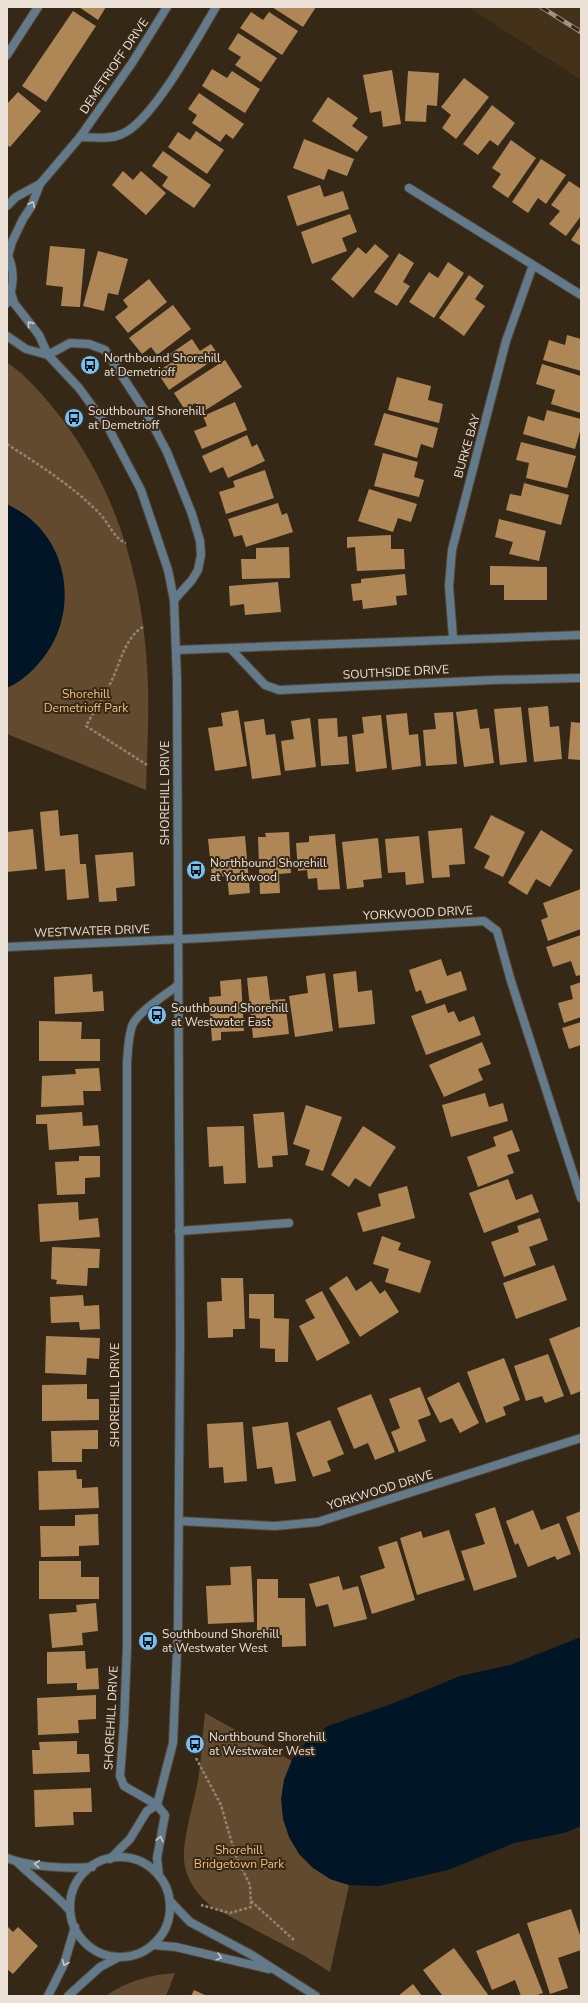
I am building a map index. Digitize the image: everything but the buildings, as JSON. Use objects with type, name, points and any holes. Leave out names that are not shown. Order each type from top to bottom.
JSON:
[{"type":"street","points":[[7,55],[38,7]]},
{"type":"street","name":"DEMETRIOFF DRIVE","points":[[8,255],[12,242],[40,184],[80,137],[132,63],[167,7]]},
{"type":"street","points":[[80,137],[113,138],[137,126],[154,106],[216,7]]},
{"type":"street","name":"DEMETRIOFF DRIVE","points":[[7,206],[16,197],[40,184]]},
{"type":"street","points":[[409,188],[581,295]]},
{"type":"street","name":"SHOREHILL DRIVE","points":[[7,303],[11,293],[13,278],[8,255]]},
{"type":"street","name":"BURKE BAY","points":[[453,638],[449,586],[452,550],[506,341],[533,265]]},
{"type":"street","name":"SHOREHILL DRIVE","points":[[11,293],[14,303],[39,335],[48,355],[79,388],[109,429],[141,490],[168,570],[174,600],[176,650],[178,940],[178,985],[178,1230],[180,1340],[178,1628],[173,1742],[157,1805],[124,1786],[120,1776],[127,1647],[127,1063],[128,1046],[133,1025],[141,1015],[178,985]]},
{"type":"street","points":[[7,336],[26,349],[48,355],[70,343],[89,344],[105,350],[147,414],[167,452],[192,514],[200,540],[201,555],[198,570],[192,580],[174,600]]},
{"type":"street","points":[[176,650],[453,638],[581,635]]},
{"type":"street","name":"SOUTHSIDE DRIVE","points":[[230,648],[265,685],[279,690],[485,680],[581,678]]},
{"type":"street","name":"YORKWOOD DRIVE","points":[[178,940],[484,922],[497,931],[511,981],[581,1198]]},
{"type":"street","name":"WESTWATER DRIVE","points":[[7,947],[178,940]]},
{"type":"street","points":[[178,1230],[289,1223]]},
{"type":"street","name":"YORKWOOD DRIVE","points":[[179,1521],[275,1526],[318,1522],[581,1438]]},
{"type":"street","points":[[110,1858],[125,1858],[140,1861],[152,1868],[166,1887],[170,1901],[170,1916],[164,1931],[152,1945],[132,1956],[102,1954],[85,1942],[75,1928],[70,1911],[72,1894],[78,1880],[92,1867],[110,1858],[130,1839],[147,1811],[157,1805],[165,1815],[157,1858],[159,1876]]},
{"type":"street","points":[[7,1858],[18,1863],[60,1900],[70,1911]]},
{"type":"street","points":[[18,1863],[74,1868],[92,1867]]},
{"type":"street","points":[[170,1901],[190,1922],[250,1954],[271,1969],[302,1986],[316,1996]]},
{"type":"street","points":[[48,1996],[64,1964],[75,1928]]},
{"type":"street","points":[[152,1945],[176,1947],[271,1969]]},
{"type":"street","points":[[68,1996],[100,1967],[120,1956]]},
{"type":"path","points":[[7,444],[76,490],[101,515],[120,541],[126,543]]},
{"type":"path","points":[[144,627],[137,630],[131,638],[111,683],[86,726],[147,765]]},
{"type":"path","points":[[196,1758],[221,1805],[235,1854],[250,1885],[251,1901],[251,1907],[230,1913],[201,1905]]},
{"type":"path","points":[[251,1901],[294,1941]]},
{"type":"shaded area","points":[[468,7],[581,7],[581,80]]},
{"type":"green space","name":"Shorehill Demetrioff Park","points":[[7,363],[29,380],[62,419],[81,446],[111,505],[123,536],[132,567],[139,600],[147,666],[148,728],[146,790],[7,734],[7,688],[35,668],[40,528],[28,517],[7,504]]},
{"type":"green space","name":"Shorehill Bridgetown Park","points":[[205,1713],[292,1761],[284,1780],[330,1879],[349,1885],[330,1972],[303,1955],[212,1907],[199,1894],[189,1879],[185,1867],[184,1848],[199,1772]]},
{"type":"green space","points":[[175,1973],[166,1996],[106,1996],[122,1986],[139,1980],[156,1975]]},
{"type":"water","points":[[7,504],[28,517],[42,531],[53,546],[60,564],[64,582],[65,601],[62,620],[56,637],[46,654],[29,674],[7,688]]},
{"type":"water","points":[[581,1637],[581,1826],[564,1833],[514,1843],[448,1870],[379,1886],[349,1885],[330,1879],[313,1868],[299,1854],[289,1837],[283,1819],[281,1799],[284,1780],[292,1760],[307,1741],[328,1726],[394,1703],[460,1676],[510,1665]]},
{"type":"railway","points":[[541,7],[581,32]]},
{"type":"place","name":"Northbound Shorehill at Demetrioff","points":[[90,365]]},
{"type":"place","name":"Southbound Shorehill at Demetrioff","points":[[74,418]]},
{"type":"place","name":"Northbound Shorehill at Yorkwood","points":[[196,870]]},
{"type":"place","name":"Southbound Shorehill at Westwater East","points":[[157,1015]]},
{"type":"place","name":"Southbound Shorehill at Westwater West","points":[[148,1641]]},
{"type":"place","name":"Northbound Shorehill at Westwater West","points":[[195,1744]]}]
